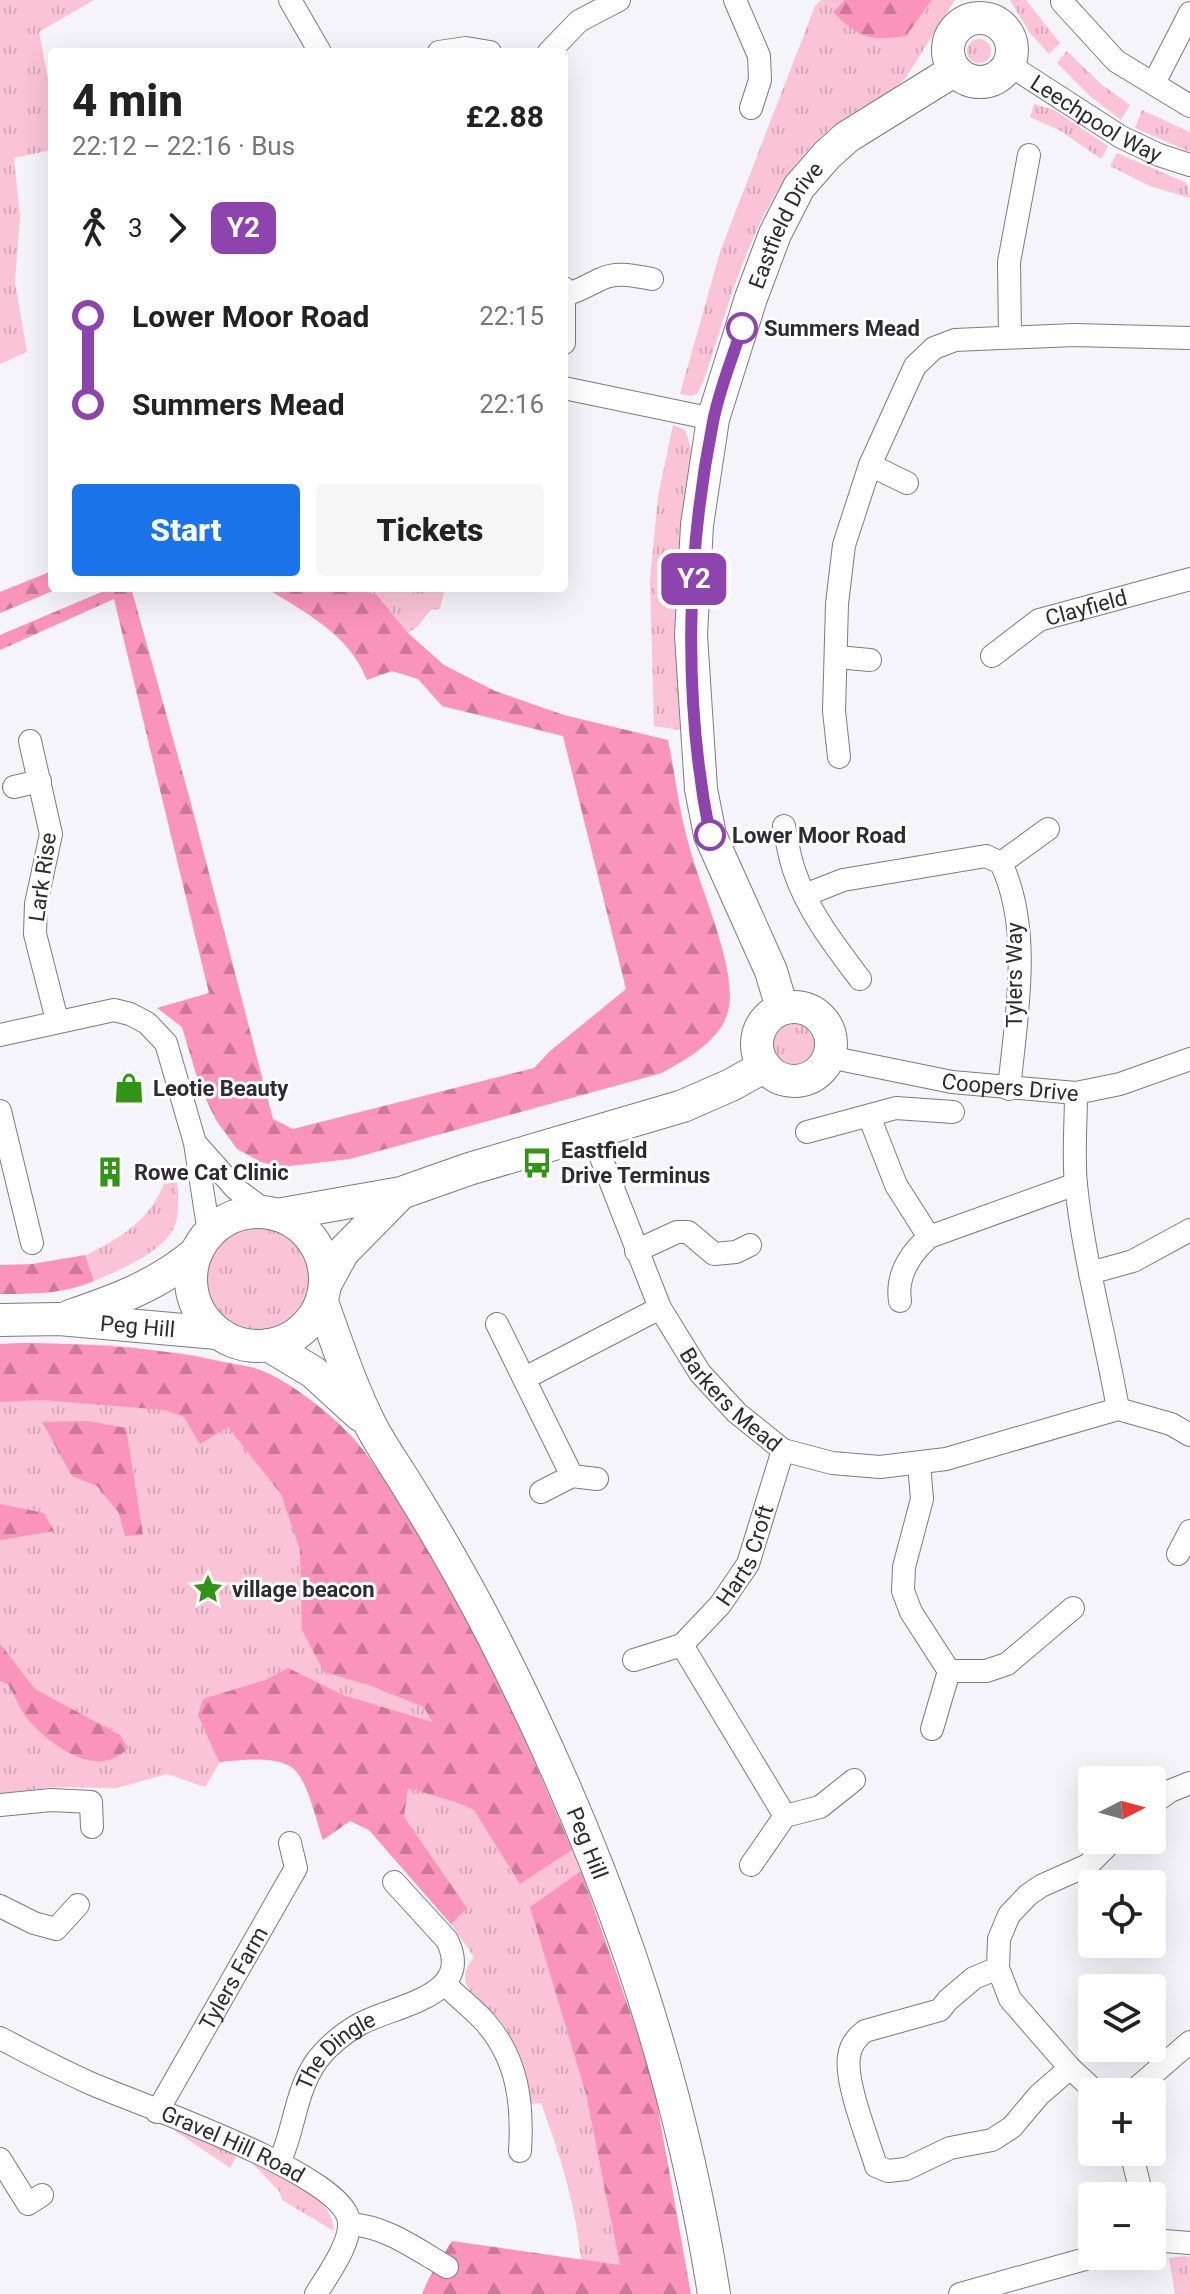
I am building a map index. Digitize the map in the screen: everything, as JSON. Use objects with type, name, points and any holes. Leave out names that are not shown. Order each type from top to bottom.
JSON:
[{"type":"street","points":[[290,0],[318,48]]},
{"type":"street","points":[[553,48],[579,21],[619,0]]},
{"type":"street","points":[[735,0],[759,56],[760,80],[751,108]]},
{"type":"street","points":[[1062,2],[1116,61],[1190,106]]},
{"type":"street","points":[[980,9],[1007,33],[1011,43],[1008,64],[1002,73],[983,82],[973,81],[955,70],[949,60],[948,48],[951,36],[958,27],[980,9]]},
{"type":"street","points":[[1154,83],[1190,13]]},
{"type":"street","name":"Leechpool Way","points":[[1008,64],[1121,137],[1190,165]]},
{"type":"street","name":"Eastfield Drive","points":[[782,1008],[771,971],[710,835],[701,789],[691,635],[697,525],[713,419],[751,298],[775,234],[799,187],[847,137],[955,70]]},
{"type":"street","points":[[1010,337],[1009,262],[1029,155]]},
{"type":"street","points":[[568,291],[583,290],[602,278],[618,274],[652,279]]},
{"type":"street","points":[[839,757],[834,711],[837,604],[844,545],[870,465],[915,366],[934,348],[955,340],[1010,337],[1190,338]]},
{"type":"street","points":[[568,389],[713,419]]},
{"type":"street","points":[[870,465],[907,483]]},
{"type":"street","name":"Clayfield","points":[[992,656],[1039,620],[1190,579]]},
{"type":"street","points":[[837,657],[870,660]]},
{"type":"street","name":"Lark Rise","points":[[30,741],[51,834],[34,920],[57,1020]]},
{"type":"street","points":[[14,787],[40,781]]},
{"type":"street","points":[[784,826],[794,870],[805,895],[832,941],[860,979]]},
{"type":"street","points":[[805,895],[843,880],[986,856],[1001,863],[1048,829]]},
{"type":"street","name":"Tylers Way","points":[[1001,863],[1010,882],[1019,940],[1009,1089]]},
{"type":"street","points":[[796,1006],[809,1010],[821,1017],[829,1029],[832,1043],[829,1057],[823,1068],[812,1076],[787,1080],[774,1075],[759,1053],[758,1040],[762,1026],[770,1015],[782,1008],[796,1006]]},
{"type":"street","points":[[0,1035],[57,1020],[114,1010],[130,1014],[158,1032],[172,1058],[204,1186],[203,1242],[191,1274],[193,1296],[202,1316],[217,1333],[237,1343],[259,1347],[280,1343],[300,1332],[313,1319],[343,1252],[401,1193]]},
{"type":"street","name":"Coopers Drive","points":[[829,1057],[952,1082],[1076,1093],[1120,1084],[1190,1059]]},
{"type":"street","points":[[203,1242],[226,1219],[246,1213],[272,1214],[401,1193],[469,1169],[693,1102],[765,1066]]},
{"type":"street","points":[[1076,1093],[1076,1184],[1090,1273],[1118,1409],[1171,1424],[1190,1435]]},
{"type":"street","points":[[807,1132],[896,1108],[953,1112]]},
{"type":"street","points":[[0,1111],[32,1243]]},
{"type":"street","points":[[869,1116],[896,1185],[929,1237]]},
{"type":"street","name":"Barkers Mead","points":[[597,1132],[602,1160],[660,1308],[700,1373],[737,1413],[783,1450],[832,1463],[880,1467],[919,1464],[1118,1409]]},
{"type":"street","points":[[195,1143],[236,1189],[272,1214],[287,1218],[304,1230],[317,1246],[324,1264],[324,1292],[371,1426]]},
{"type":"street","points":[[900,1301],[898,1287],[904,1270],[915,1249],[929,1237],[1076,1184]]},
{"type":"street","points":[[1090,1273],[1133,1261],[1190,1230]]},
{"type":"street","points":[[636,1251],[677,1232],[688,1232],[714,1254],[736,1252],[750,1245]]},
{"type":"street","name":"Peg Hill","points":[[59,1319],[134,1293],[178,1268],[203,1242]]},
{"type":"street","points":[[525,1378],[660,1308]]},
{"type":"street","name":"Peg Hill","points":[[0,1320],[59,1319],[217,1333]]},
{"type":"street","points":[[497,1324],[572,1476]]},
{"type":"street","points":[[268,1345],[313,1372],[371,1426]]},
{"type":"street","name":"Peg Hill","points":[[371,1426],[492,1633],[564,1783],[619,1918],[659,2042],[693,2182],[714,2294]]},
{"type":"street","name":"Harts Croft","points":[[634,1660],[682,1645],[720,1605],[748,1564],[783,1450]]},
{"type":"street","points":[[919,1464],[922,1499],[904,1567],[903,1591],[911,1612],[949,1671],[932,1729]]},
{"type":"street","points":[[541,1492],[572,1476],[597,1479]]},
{"type":"street","points":[[1178,1554],[1190,1531]]},
{"type":"street","points":[[949,1671],[986,1671],[1007,1664],[1073,1608]]},
{"type":"street","points":[[682,1645],[785,1816]]},
{"type":"street","points":[[751,1865],[785,1816],[820,1807],[854,1780]]},
{"type":"street","points":[[1166,1794],[1190,1783]]},
{"type":"street","points":[[0,1805],[51,1800],[91,1802],[92,1827]]},
{"type":"street","name":"Tylers Farm","points":[[157,2112],[296,1868],[290,1843]]},
{"type":"street","points":[[1081,2078],[1010,1999],[998,1968],[999,1939],[1009,1915],[1041,1886],[1088,1865],[1099,1854]]},
{"type":"street","points":[[394,1882],[447,1940],[454,1967],[445,1984],[485,2021],[511,2064],[521,2105],[520,2151]]},
{"type":"street","points":[[1,1909],[56,1929],[78,1905]]},
{"type":"street","points":[[998,1968],[974,1978],[940,2010],[865,2031],[856,2037],[849,2057],[851,2084],[876,2166],[888,2171],[906,2169],[950,2148],[992,2140],[1012,2127],[1039,2095],[1070,2068]]},
{"type":"street","name":"The Dingle","points":[[279,2163],[306,2077],[330,2045],[362,2023],[429,1996],[445,1984]]},
{"type":"street","name":"Gravel Hill Road","points":[[0,2038],[75,2076],[279,2163],[330,2195],[347,2215],[349,2224]]},
{"type":"street","points":[[1148,2078],[1190,2042]]},
{"type":"street","points":[[0,2159],[28,2204],[42,2195]]},
{"type":"street","points":[[316,2294],[340,2252],[349,2224],[388,2232],[447,2267]]},
{"type":"street","points":[[1166,2240],[1190,2243]]},
{"type":"street","points":[[960,2294],[1078,2261]]},
{"type":"green space","points":[[0,0],[94,0],[39,32],[48,79],[48,151],[14,158],[20,217],[15,282],[27,352],[0,364]]},
{"type":"green space","points":[[821,0],[845,0],[834,11],[906,35],[932,0],[955,0],[905,79],[824,134],[800,159],[780,187],[763,217],[736,282],[704,380],[697,394],[680,394],[720,252],[815,6]]},
{"type":"green space","points":[[845,0],[932,0],[906,36],[874,38],[858,33],[833,12]]},
{"type":"green space","points":[[1010,0],[1026,0],[1060,43],[1049,54],[1030,33]]},
{"type":"green space","points":[[979,39],[990,46],[991,51],[984,62],[979,63],[968,56],[967,51],[974,40]]},
{"type":"green space","points":[[1067,51],[1101,84],[1130,105],[1121,120],[1091,97],[1057,63]]},
{"type":"green space","points":[[1034,104],[1054,110],[1108,146],[1101,159],[1061,131],[1030,117]]},
{"type":"green space","points":[[1142,110],[1190,132],[1190,152],[1135,128]]},
{"type":"green space","points":[[1117,153],[1187,183],[1190,198],[1150,186],[1110,166]]},
{"type":"green space","points":[[673,425],[685,430],[693,455],[683,524],[676,614],[680,730],[654,726],[650,580],[658,497]]},
{"type":"green space","points":[[48,573],[50,592],[0,613],[0,592]]},
{"type":"green space","points":[[102,592],[132,592],[273,1119],[293,1129],[534,1068],[550,1051],[626,989],[563,736],[442,706],[418,679],[392,671],[367,680],[338,637],[272,592],[368,592],[377,595],[408,633],[444,665],[495,691],[564,715],[668,740],[688,842],[727,969],[730,989],[726,1018],[703,1047],[662,1073],[350,1159],[281,1167],[261,1162],[237,1149],[216,1120],[200,1087],[182,1027],[157,1008],[209,993],[114,599],[0,650],[0,635]]},
{"type":"green space","points":[[368,592],[444,592],[440,609],[431,610],[408,633],[377,595]]},
{"type":"green space","points":[[794,1019],[811,1026],[818,1043],[811,1060],[794,1067],[777,1060],[770,1043],[777,1026]]},
{"type":"green space","points":[[177,1182],[178,1214],[170,1234],[152,1252],[94,1281],[85,1256],[132,1228],[150,1209],[164,1184]]},
{"type":"green space","points":[[258,1227],[277,1231],[294,1242],[305,1259],[309,1278],[305,1297],[294,1314],[277,1325],[258,1329],[239,1325],[222,1314],[211,1297],[207,1278],[211,1259],[222,1242],[239,1231]]},
{"type":"green space","points":[[85,1255],[94,1281],[60,1291],[0,1294],[0,1265],[32,1264]]},
{"type":"green space","points":[[0,1344],[113,1345],[193,1355],[261,1370],[312,1401],[352,1436],[381,1474],[475,1637],[535,1762],[581,1871],[531,1907],[586,2094],[621,2266],[581,2260],[566,2180],[541,2103],[531,2104],[520,2058],[504,2027],[467,1986],[466,1971],[474,1957],[451,1924],[369,1830],[350,1821],[323,1840],[308,1792],[294,1769],[269,1760],[237,1760],[220,1762],[205,1787],[167,1774],[117,1788],[53,1787],[0,1794]]},
{"type":"green space","points":[[0,1344],[146,1349],[250,1367],[284,1382],[334,1419],[378,1470],[459,1605],[518,1726],[572,1850],[520,1884],[474,1810],[408,1788],[404,1817],[467,1908],[451,1924],[369,1830],[350,1821],[323,1840],[308,1792],[294,1769],[269,1760],[219,1762],[198,1715],[203,1699],[265,1680],[288,1668],[343,1695],[432,1722],[424,1707],[369,1685],[324,1672],[302,1630],[300,1550],[281,1494],[228,1427],[200,1444],[184,1417],[165,1410],[42,1400],[0,1402]]},
{"type":"green space","points":[[88,1421],[126,1428],[143,1535],[125,1536],[119,1513],[97,1486],[72,1476],[42,1422]]},
{"type":"green space","points":[[0,1504],[44,1513],[54,1531],[0,1540]]},
{"type":"green space","points":[[0,1644],[35,1689],[120,1735],[128,1748],[116,1757],[103,1761],[90,1760],[51,1741],[27,1718],[8,1684],[0,1681]]},
{"type":"green space","points":[[581,1871],[652,2075],[691,2294],[422,2294],[452,2241],[620,2265],[586,2094],[530,1907]]},
{"type":"green space","points":[[174,2130],[237,2155],[230,2168]]},
{"type":"green space","points":[[248,2159],[314,2195],[331,2217],[334,2231],[282,2200],[279,2191]]},
{"type":"green space","points":[[1190,2257],[1190,2294],[1175,2294],[1169,2258]]},
{"type":"bus line","name":"Y2","points":[[710,835],[696,739],[691,635],[697,525],[713,419],[742,328]]},
{"type":"place","name":"Summers Mead","points":[[742,328]]},
{"type":"place","name":"Lower Moor Road","points":[[710,835]]},
{"type":"place","name":"Leotie Beauty","points":[[129,1088]]},
{"type":"place","name":"Eastfield Drive Terminus","points":[[537,1163]]},
{"type":"place","name":"Rowe Cat Clinic","points":[[110,1172]]},
{"type":"place","name":"village beacon","points":[[208,1589]]}]
